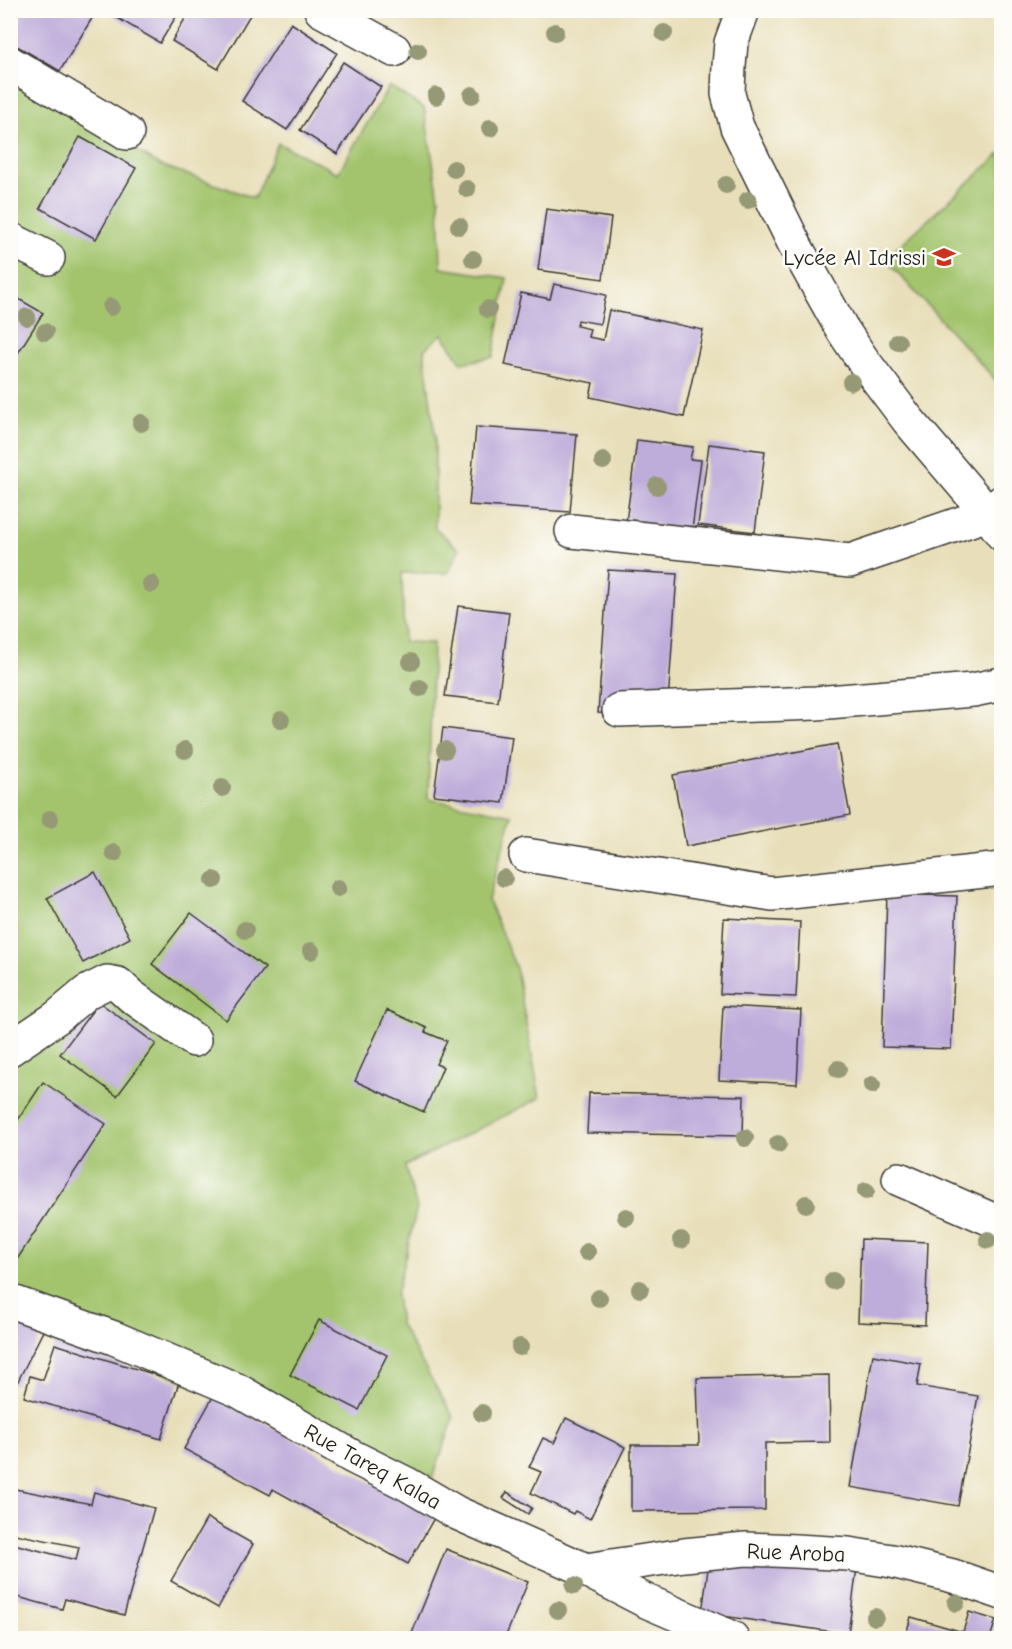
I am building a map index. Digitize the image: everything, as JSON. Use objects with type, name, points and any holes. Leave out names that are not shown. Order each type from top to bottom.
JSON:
[{"type":"street","points":[[321,10],[393,50]]},
{"type":"street","points":[[572,531],[850,561],[997,517],[908,420],[862,359],[842,329],[796,247],[737,128],[728,94],[731,43],[743,10]]},
{"type":"street","points":[[10,63],[127,133]]},
{"type":"street","points":[[10,239],[48,258]]},
{"type":"street","points":[[619,710],[816,703],[973,690],[1002,684]]},
{"type":"street","points":[[526,855],[772,894],[1002,869]]},
{"type":"street","points":[[10,1049],[39,1030],[87,992],[107,982],[118,984],[194,1040]]},
{"type":"street","points":[[899,1179],[1002,1224]]},
{"type":"street","name":"Rue Tareq Kalaa","points":[[10,1301],[114,1338],[237,1390],[353,1457],[458,1513],[586,1570],[646,1602],[732,1638]]},
{"type":"street","name":"Rue Aroba","points":[[586,1570],[684,1555],[746,1549],[796,1551],[848,1554],[892,1561],[953,1576],[1002,1593]]},
{"type":"green space","points":[[10,74],[160,165],[254,198],[278,143],[338,173],[389,86],[424,108],[439,199],[441,268],[507,278],[493,357],[462,363],[442,334],[424,350],[435,437],[435,528],[459,549],[448,573],[402,573],[404,642],[433,643],[428,799],[512,815],[488,900],[516,968],[540,1098],[405,1166],[417,1208],[396,1295],[400,1324],[454,1418],[426,1495],[11,1301]]},
{"type":"green space","points":[[1001,153],[1001,386],[885,259]]},
{"type":"building","points":[[12,10],[97,10],[60,71],[10,42]]},
{"type":"building","points":[[117,10],[180,10],[160,43],[114,16]]},
{"type":"building","points":[[190,10],[243,10],[250,15],[218,69],[172,41]]},
{"type":"building","points":[[291,23],[337,53],[287,130],[242,101]]},
{"type":"building","points":[[343,62],[381,87],[337,154],[300,130]]},
{"type":"building","points":[[80,137],[136,168],[96,239],[40,208]]},
{"type":"building","points":[[546,209],[611,218],[603,279],[538,270]]},
{"type":"building","points":[[554,284],[606,295],[600,324],[578,320],[577,326],[590,329],[588,337],[603,340],[609,310],[703,330],[684,417],[590,397],[593,383],[505,365],[521,293],[550,299]]},
{"type":"building","points":[[10,294],[43,313],[10,366]]},
{"type":"building","points":[[476,427],[577,434],[570,512],[469,505]]},
{"type":"building","points":[[637,440],[693,447],[690,459],[701,460],[692,530],[626,522]]},
{"type":"building","points":[[709,444],[765,451],[755,532],[698,525]]},
{"type":"building","points":[[608,570],[677,574],[667,717],[598,713]]},
{"type":"building","points":[[458,606],[509,612],[498,702],[445,696]]},
{"type":"building","points":[[443,728],[512,737],[503,803],[434,795]]},
{"type":"building","points":[[837,744],[850,815],[686,846],[673,775]]},
{"type":"building","points":[[95,872],[130,938],[83,963],[47,898]]},
{"type":"building","points":[[887,894],[957,896],[951,1049],[882,1047]]},
{"type":"building","points":[[191,913],[265,968],[226,1020],[152,964]]},
{"type":"building","points":[[724,918],[800,922],[796,997],[720,994]]},
{"type":"building","points":[[99,1002],[156,1044],[117,1096],[60,1054]]},
{"type":"building","points":[[723,1006],[801,1010],[797,1084],[719,1080]]},
{"type":"building","points":[[387,1010],[427,1028],[425,1032],[447,1041],[436,1064],[443,1067],[424,1112],[355,1081]]},
{"type":"building","points":[[43,1082],[106,1124],[18,1258],[10,1252],[10,1132]]},
{"type":"building","points":[[589,1093],[744,1096],[743,1136],[587,1133]]},
{"type":"building","points":[[861,1239],[928,1242],[925,1325],[858,1322]]},
{"type":"building","points":[[10,1312],[44,1329],[16,1385],[10,1382]]},
{"type":"building","points":[[319,1320],[387,1355],[359,1410],[290,1375]]},
{"type":"building","points":[[55,1344],[179,1382],[161,1439],[24,1397],[30,1376],[43,1380]]},
{"type":"building","points":[[873,1355],[921,1364],[917,1386],[978,1396],[958,1506],[850,1487]]},
{"type":"building","points":[[829,1375],[830,1442],[765,1443],[765,1510],[631,1511],[631,1445],[699,1445],[697,1378]]},
{"type":"building","points":[[214,1395],[434,1518],[408,1564],[273,1489],[270,1495],[184,1449]]},
{"type":"building","points":[[566,1418],[625,1447],[590,1519],[575,1511],[573,1514],[531,1493],[541,1472],[529,1467],[543,1438],[554,1443]]},
{"type":"building","points":[[10,1488],[91,1504],[94,1492],[154,1508],[124,1615],[65,1599],[62,1609],[10,1595],[10,1543],[76,1560],[79,1547],[10,1533]]},
{"type":"building","points":[[507,1492],[532,1508],[528,1514],[503,1498]]},
{"type":"building","points":[[207,1518],[253,1544],[218,1608],[171,1581]]},
{"type":"building","points":[[711,1547],[857,1568],[848,1634],[702,1613]]},
{"type":"building","points":[[446,1549],[528,1582],[505,1638],[410,1638]]},
{"type":"building","points":[[969,1612],[996,1620],[990,1638],[905,1638],[911,1617],[963,1632]]},
{"type":"place","name":"Lycée Al Idrissi","points":[[944,257]]}]
